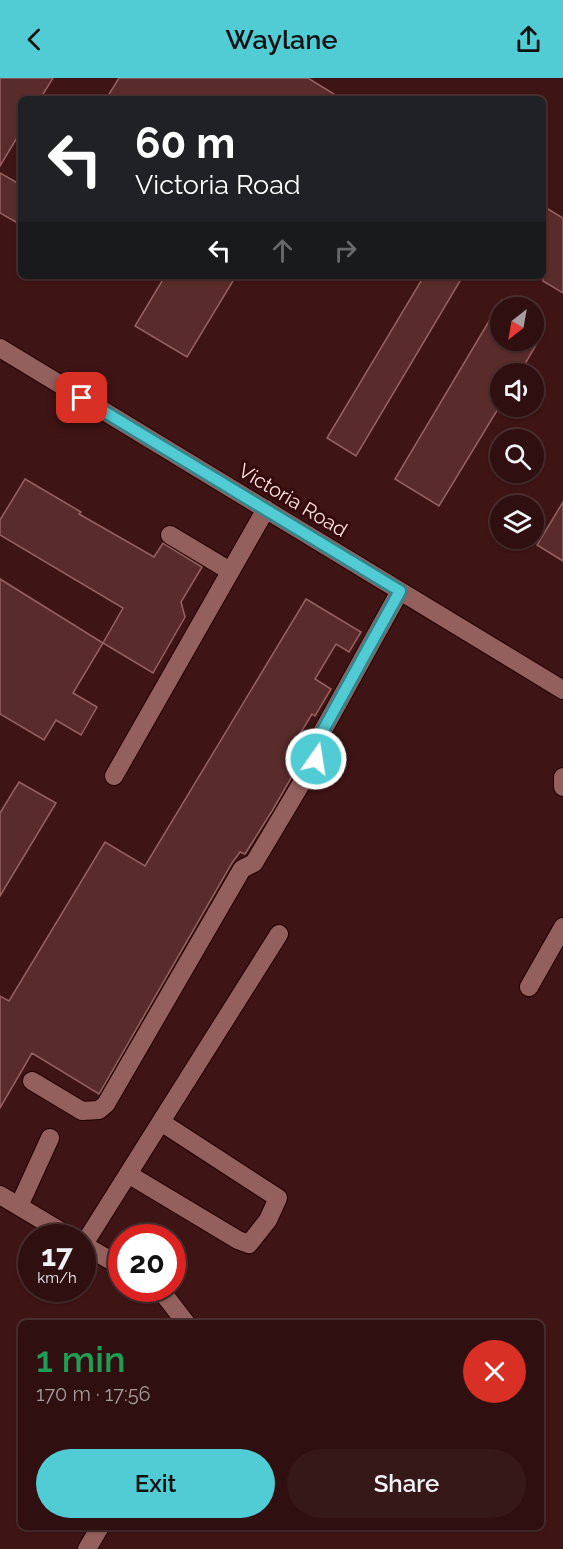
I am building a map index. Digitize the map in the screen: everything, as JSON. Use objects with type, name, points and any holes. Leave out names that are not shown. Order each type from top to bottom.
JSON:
[{"type":"street","name":"Victoria Road","points":[[0,348],[563,690]]},
{"type":"street","points":[[114,776],[266,509]]},
{"type":"street","points":[[170,535],[230,571]]},
{"type":"street","points":[[32,1081],[82,1111],[99,1110],[106,1104],[242,869],[255,863],[316,759],[316,743],[400,591]]},
{"type":"street","points":[[563,777],[563,787]]},
{"type":"street","points":[[529,987],[563,927]]},
{"type":"street","points":[[92,1224],[128,1174],[279,934]]},
{"type":"street","points":[[128,1174],[238,1240],[249,1244],[268,1220],[278,1198],[160,1122]]},
{"type":"street","points":[[19,1206],[50,1138]]},
{"type":"street","points":[[0,1195],[49,1224]]},
{"type":"street","points":[[170,1302],[184,1320]]},
{"type":"street","points":[[87,1549],[98,1530]]},
{"type":"building","points":[[0,78],[53,78],[42,96],[18,96],[18,136],[0,166]]},
{"type":"building","points":[[119,78],[308,78],[337,96],[108,96]]},
{"type":"building","points":[[0,173],[18,183],[18,223],[0,213]]},
{"type":"building","points":[[546,208],[563,218],[563,293],[543,281],[546,279]]},
{"type":"building","points":[[163,279],[234,279],[187,357],[135,326]]},
{"type":"building","points":[[422,279],[461,279],[356,456],[327,438]]},
{"type":"building","points":[[490,319],[490,351],[533,351],[525,363],[490,363],[490,417],[493,417],[439,506],[395,479]]},
{"type":"building","points":[[25,479],[81,512],[79,514],[154,557],[163,543],[202,567],[181,602],[185,617],[153,673],[103,643],[123,608],[0,535],[0,520]]},
{"type":"building","points":[[563,502],[563,561],[544,549],[544,533]]},
{"type":"building","points":[[0,579],[103,643],[73,693],[97,707],[81,735],[56,720],[44,740],[0,714]]},
{"type":"building","points":[[306,599],[361,632],[349,652],[336,644],[315,679],[331,689],[315,716],[312,714],[292,747],[305,754],[272,811],[245,854],[240,852],[232,863],[99,1094],[32,1053],[0,1108],[0,996],[9,1001],[105,842],[145,866]]},
{"type":"building","points":[[19,782],[56,803],[0,896],[0,813]]},
{"type":"route","points":[[82,398],[400,591],[316,743],[316,759]]}]
